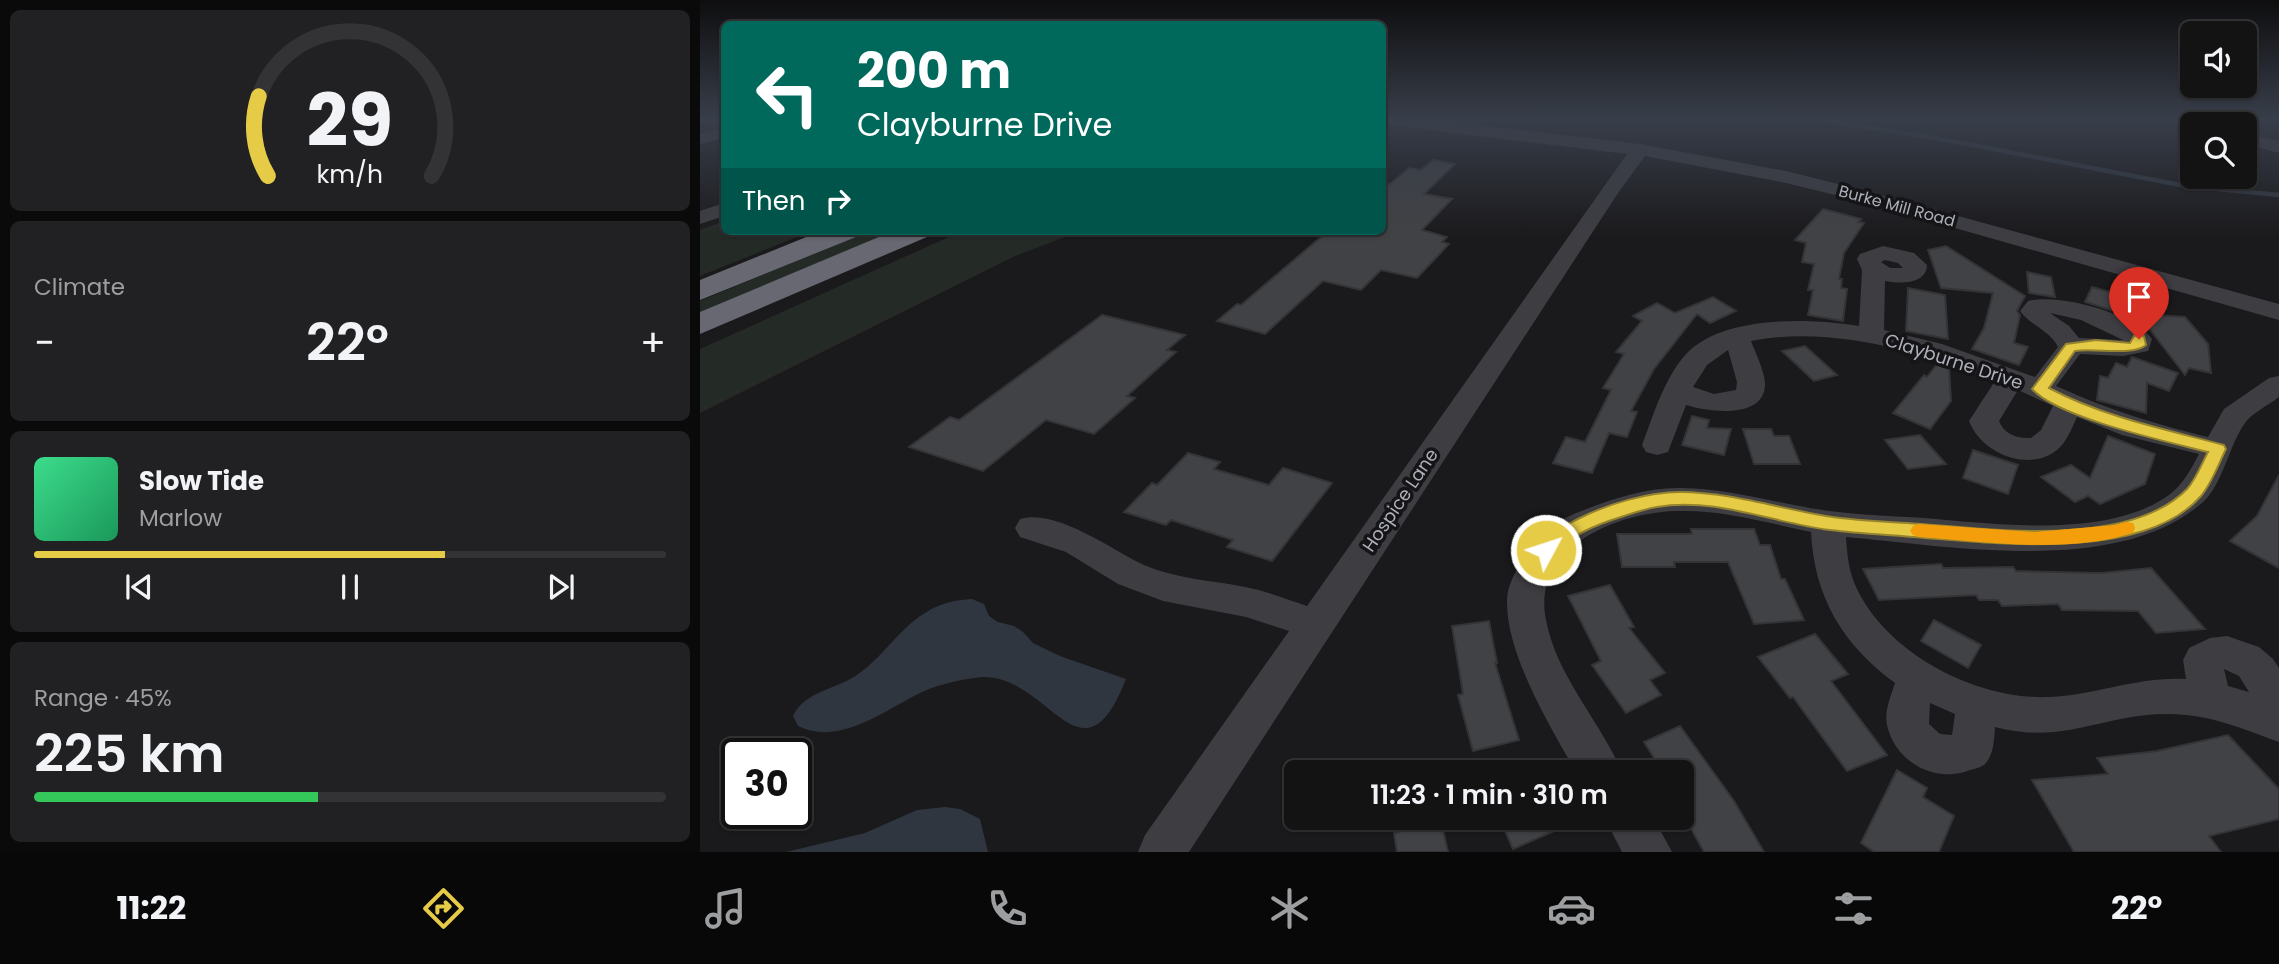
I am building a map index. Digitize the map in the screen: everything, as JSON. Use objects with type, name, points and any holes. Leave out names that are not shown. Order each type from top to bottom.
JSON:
[{"type":"highway","points":[[700,289],[836,235]]},
{"type":"highway","points":[[700,324],[908,235]]},
{"type":"street","name":"Hospice Lane","points":[[1162,852],[1634,158]]},
{"type":"street","name":"Burke Mill Road","points":[[1684,158],[1854,193],[2279,312]]},
{"type":"street","points":[[700,218],[721,210]]},
{"type":"street","points":[[1871,335],[1874,269]]},
{"type":"street","name":"Clayburne Drive","points":[[1657,445],[1679,391],[1696,359],[1713,347],[1737,337],[1770,330],[1797,329],[1871,335],[1918,345],[2040,389],[2068,404],[2122,425],[2218,449]]},
{"type":"street","points":[[1679,391],[1692,398],[1724,404],[1749,395],[1751,382],[1737,337]]},
{"type":"street","points":[[2040,389],[2071,347]]},
{"type":"street","points":[[2011,378],[1984,421],[1985,429],[1994,439],[2010,446],[2043,446],[2068,404]]},
{"type":"street","points":[[1593,760],[1551,690],[1527,621],[1525,599],[1530,578],[1546,550],[1578,524],[1655,501],[1714,500],[1828,523],[2035,538],[2115,532],[2152,520],[2176,507],[2195,491],[2235,416],[2277,388]]},
{"type":"street","points":[[1828,523],[1829,556],[1837,586],[1847,608],[1885,651],[1917,678],[1948,694],[2008,712],[2040,716],[2067,715],[2123,701],[2163,695],[2210,698],[2203,660],[2208,654],[2230,653],[2251,664],[2263,677],[2277,722]]},
{"type":"street","points":[[1032,528],[1078,543],[1131,574],[1176,591],[1246,602],[1317,624]]},
{"type":"street","points":[[1917,678],[1907,717],[1908,728],[1915,740],[1929,750],[1947,756],[1963,755],[1971,749],[1977,704]]},
{"type":"street","points":[[1635,830],[1648,852]]},
{"type":"shaded area","points":[[721,222],[721,235],[802,235],[700,276],[700,230]]},
{"type":"shaded area","points":[[859,235],[885,235],[700,313],[700,301]]},
{"type":"shaded area","points":[[953,235],[1071,235],[1013,257],[700,413],[700,349]]},
{"type":"shaded area","points":[[972,599],[984,604],[989,616],[998,622],[1014,626],[1033,643],[1060,656],[1126,679],[1110,711],[1095,726],[1079,727],[1063,720],[1007,681],[983,677],[928,689],[878,716],[846,729],[814,731],[798,726],[793,716],[804,702],[862,671],[915,620],[942,604]]},
{"type":"shaded area","points":[[945,807],[960,809],[980,819],[988,852],[786,852],[865,833],[917,810]]},
{"type":"building","points":[[1433,160],[1455,164],[1424,194],[1452,199],[1422,230],[1447,237],[1442,242],[1449,244],[1417,278],[1381,270],[1361,290],[1323,281],[1265,334],[1217,321],[1237,304],[1241,305],[1323,235],[1386,235],[1386,184],[1390,184],[1409,168],[1421,170]]},
{"type":"building","points":[[1823,209],[1861,219],[1858,222],[1864,223],[1844,253],[1839,279],[1842,279],[1841,288],[1847,289],[1843,321],[1808,315],[1813,290],[1808,290],[1814,264],[1802,262],[1806,243],[1795,240]]},
{"type":"building","points":[[1946,246],[2025,296],[2017,311],[2020,315],[2014,343],[2028,347],[2019,365],[1972,349],[1984,328],[1993,293],[1941,288],[1928,250]]},
{"type":"building","points":[[2027,272],[2051,277],[2055,297],[2029,293]]},
{"type":"building","points":[[2092,287],[2117,294],[2111,310],[2085,302]]},
{"type":"building","points":[[1908,288],[1945,295],[1948,339],[1906,331]]},
{"type":"building","points":[[1713,297],[1736,311],[1710,323],[1697,314],[1654,369],[1631,411],[1637,412],[1627,437],[1609,433],[1592,473],[1553,463],[1566,437],[1585,442],[1611,390],[1603,388],[1624,354],[1616,352],[1642,321],[1633,316],[1657,303],[1675,313]]},
{"type":"building","points":[[2138,314],[2185,317],[2208,344],[2211,373],[2189,368],[2185,375]]},
{"type":"building","points":[[1102,315],[1185,335],[1167,350],[1176,352],[1127,396],[1135,398],[1094,434],[1046,420],[983,471],[909,447],[950,417],[959,420]]},
{"type":"building","points":[[1805,346],[1837,375],[1814,381],[1782,351]]},
{"type":"building","points":[[2132,357],[2178,373],[2169,391],[2147,383],[2146,413],[2097,400],[2100,376],[2108,378],[2116,363],[2127,367]]},
{"type":"building","points":[[1938,363],[1949,367],[1951,401],[1930,429],[1893,413],[1924,375],[1927,377]]},
{"type":"building","points":[[1692,416],[1709,420],[1707,428],[1731,429],[1724,455],[1682,445]]},
{"type":"building","points":[[1743,429],[1771,429],[1774,436],[1789,436],[1800,464],[1754,464]]},
{"type":"building","points":[[1920,435],[1946,464],[1908,469],[1885,440]]},
{"type":"building","points":[[2108,436],[2155,454],[2145,484],[2100,504],[2088,496],[2075,502],[2041,477],[2071,465],[2090,478]]},
{"type":"building","points":[[1973,450],[2018,465],[2008,494],[1963,478]]},
{"type":"building","points":[[1188,453],[1220,462],[1214,469],[1269,485],[1283,468],[1332,483],[1272,561],[1227,547],[1233,540],[1171,520],[1166,525],[1124,512],[1152,483],[1157,485]]},
{"type":"building","points":[[2279,475],[2279,568],[2230,541],[2257,516]]},
{"type":"building","points":[[1691,529],[1754,529],[1760,545],[1770,545],[1781,579],[1785,579],[1804,620],[1754,624],[1728,562],[1674,562],[1675,567],[1622,567],[1617,534],[1692,534]]},
{"type":"building","points":[[1941,564],[1943,568],[2013,567],[2016,571],[2101,573],[2151,568],[2205,629],[2156,633],[2138,611],[2062,610],[2058,604],[2002,606],[1998,600],[1979,600],[1976,595],[1879,600],[1863,569]]},
{"type":"building","points":[[1610,585],[1634,627],[1629,628],[1665,673],[1650,680],[1661,695],[1626,713],[1592,665],[1601,661],[1568,596]]},
{"type":"building","points":[[1934,620],[1981,645],[1968,668],[1921,641]]},
{"type":"building","points":[[1489,621],[1495,663],[1519,740],[1473,751],[1458,695],[1463,694],[1452,626]]},
{"type":"building","points":[[1815,634],[1848,674],[1831,681],[1887,755],[1847,771],[1793,697],[1790,698],[1758,657]]},
{"type":"building","points":[[1680,726],[1734,801],[1764,852],[1704,852],[1692,830],[1694,760],[1655,760],[1644,742]]},
{"type":"building","points":[[2228,735],[2279,789],[2279,819],[2209,836],[2221,852],[2074,852],[2032,780],[2108,774],[2097,758],[2157,751]]},
{"type":"building","points":[[1897,770],[1927,788],[1923,797],[1954,816],[1939,852],[1874,852],[1861,843]]},
{"type":"building","points":[[1406,830],[1443,830],[1448,852],[1397,852],[1394,833]]},
{"type":"building","points":[[1505,830],[1556,830],[1513,849]]},
{"type":"waterway","points":[[2038,158],[2186,186],[2279,195]]},
{"type":"slow traffic","points":[[1919,531],[2035,538],[2115,532],[2126,528]]},
{"type":"route","points":[[1546,550],[1578,524],[1655,501],[1679,499],[1714,500],[1828,523],[1997,537],[2035,538],[2115,532],[2152,520],[2176,507],[2195,491],[2218,449],[2122,425],[2068,404],[2040,389],[2071,347],[2096,344],[2132,348],[2139,345],[2139,339]]}]
